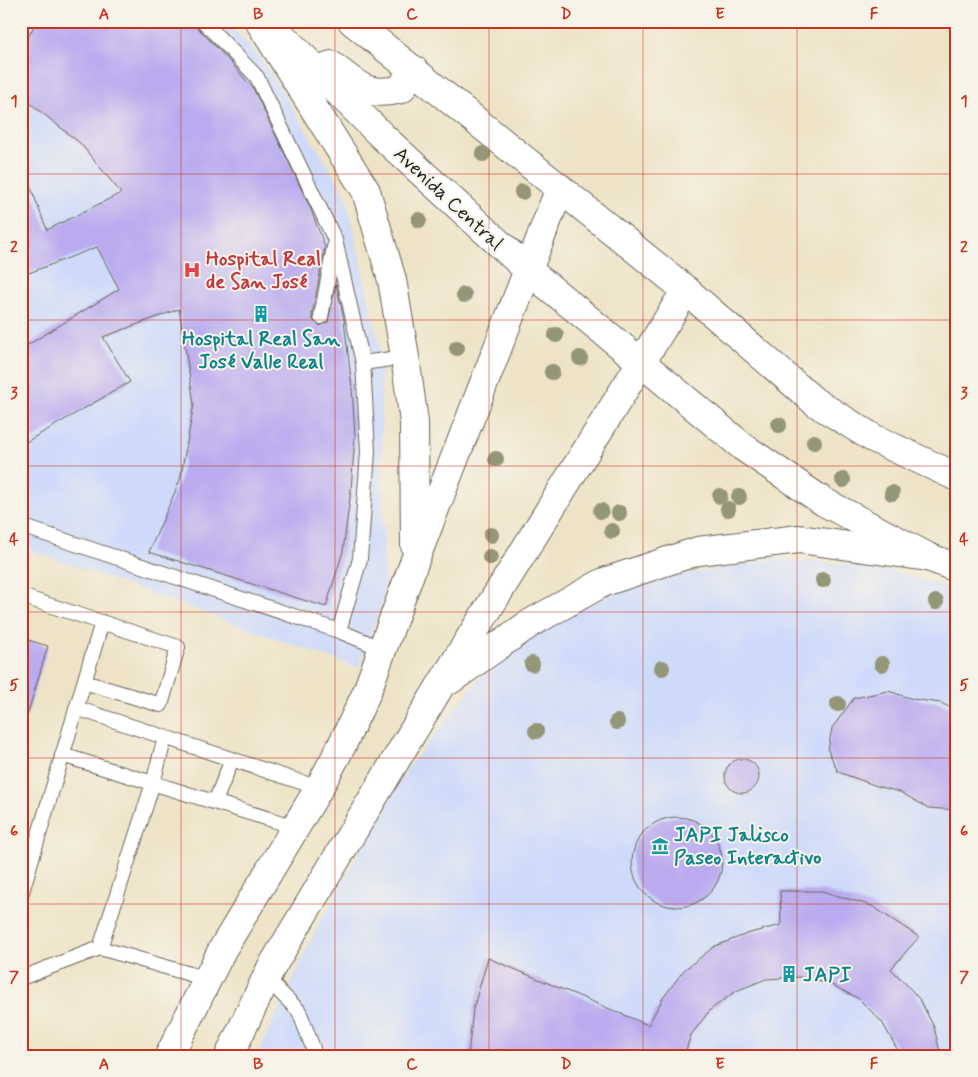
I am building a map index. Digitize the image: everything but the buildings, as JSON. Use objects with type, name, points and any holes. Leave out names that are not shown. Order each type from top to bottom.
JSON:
[{"type":"main road","points":[[259,21],[366,191],[392,280],[414,422],[415,560]]},
{"type":"main road","name":"Avenida Central","points":[[268,21],[382,136],[528,270],[743,447],[816,497],[928,557]]},
{"type":"main road","points":[[275,21],[362,88],[384,93],[402,89],[413,69]]},
{"type":"main road","points":[[352,21],[686,290],[815,402],[873,438],[957,477]]},
{"type":"main road","points":[[169,1056],[207,979],[269,868],[341,748],[366,694],[415,560],[560,188]]},
{"type":"main road","points":[[228,1056],[266,978],[439,688],[686,290]]},
{"type":"main road","points":[[439,688],[529,624],[604,582],[698,551],[799,539],[928,557],[957,568]]},
{"type":"lane","points":[[203,21],[257,77],[335,240],[364,363],[368,452],[360,559],[339,632]]},
{"type":"lane","points":[[322,317],[335,240]]},
{"type":"lane","points":[[364,363],[405,358]]},
{"type":"lane","points":[[21,526],[339,632],[383,649]]},
{"type":"lane","points":[[21,596],[178,646],[161,705],[84,682]]},
{"type":"lane","points":[[21,895],[102,622]]},
{"type":"lane","points":[[76,708],[318,788]]},
{"type":"lane","points":[[100,948],[153,783],[165,738]]},
{"type":"lane","points":[[62,755],[295,827]]},
{"type":"lane","points":[[215,802],[232,759]]},
{"type":"lane","points":[[21,978],[100,948],[207,979]]},
{"type":"lane","points":[[266,978],[299,1011],[313,1048],[313,1056]]},
{"type":"shaded area","name":"Hospital Real de San José","points":[[21,21],[226,21],[261,58],[345,193],[380,347],[385,595],[358,668],[21,547]]},
{"type":"shaded area","name":"JAPI Jalisco Paseo Interactivo","points":[[770,559],[876,566],[957,591],[957,1056],[257,1056],[318,925],[408,768],[478,680],[558,617],[643,582]]},
{"type":"place","name":"Hospital Real de San José","points":[[192,270]]},
{"type":"place","name":"Hospital Real San José Valle Real","points":[[261,314]]},
{"type":"place","name":"JAPI Jalisco Paseo Interactivo","points":[[660,846]]},
{"type":"place","name":"JAPI","points":[[789,974]]}]
